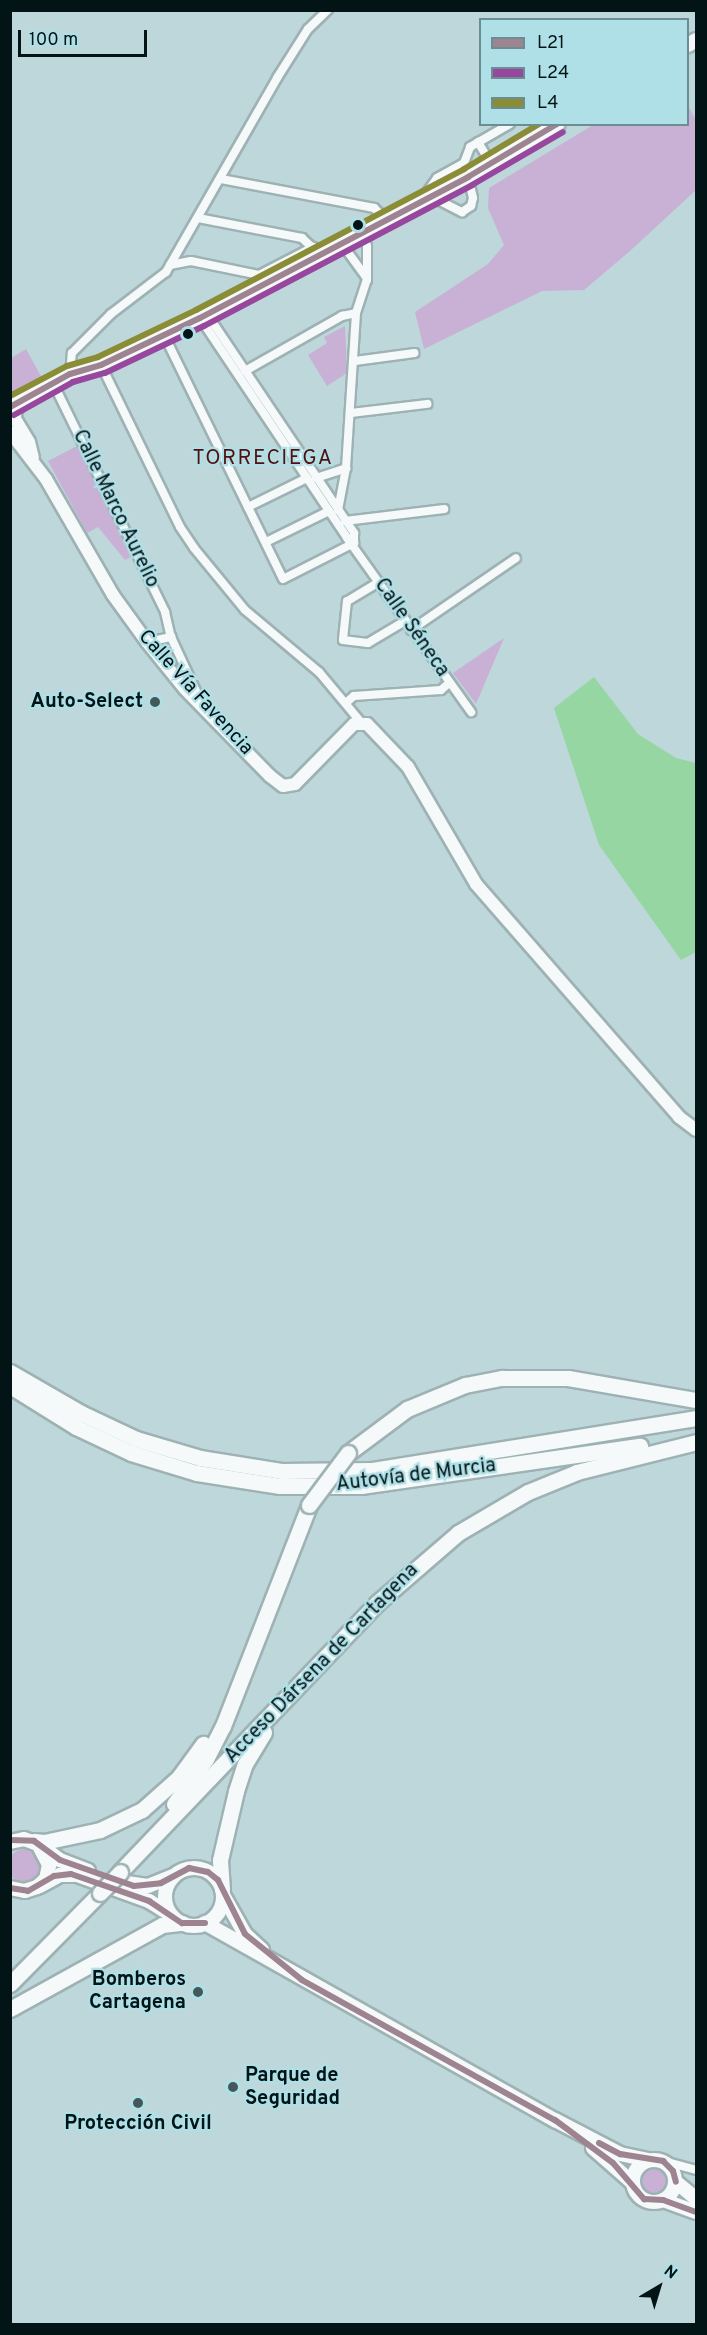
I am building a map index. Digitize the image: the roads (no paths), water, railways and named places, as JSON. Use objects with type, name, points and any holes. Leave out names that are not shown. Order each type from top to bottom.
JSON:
[{"type":"highway","name":"Autovía de Murcia","points":[[10,1371],[81,1413],[147,1443],[200,1458],[281,1471],[372,1470],[696,1418]]},
{"type":"highway","name":"Acceso Dársena de Cartagena","points":[[117,1871],[172,1806],[206,1759],[235,1698],[277,1580],[309,1504],[348,1453],[407,1409],[465,1385],[502,1378],[568,1378],[696,1400]]},
{"type":"highway","name":"Autovía de Murcia","points":[[10,1386],[75,1427],[121,1449],[191,1472],[280,1486],[374,1485],[696,1438]]},
{"type":"highway","name":"Acceso Dársena de Cartagena","points":[[10,1984],[414,1567],[458,1533],[502,1506],[577,1472],[696,1442]]},
{"type":"highway","points":[[24,1842],[44,1842],[114,1825],[142,1810],[168,1790],[195,1757],[222,1710],[277,1580]]},
{"type":"highway","points":[[222,1892],[221,1852],[245,1764],[272,1721],[342,1640]]},
{"type":"highway","name":"Acceso Dársena de Cartagena","points":[[10,1974],[97,1892]]},
{"type":"highway","points":[[10,2009],[162,1924],[178,1920]]},
{"type":"main road","points":[[14,410],[70,374],[101,364],[204,316],[316,251],[342,244],[468,177],[555,126]]},
{"type":"main road","name":"Calle Vía Favencia","points":[[14,410],[29,442],[33,459]]},
{"type":"main road","name":"Calle Vía Favencia","points":[[10,432],[33,459],[113,595],[147,642],[203,708],[277,782],[283,786],[295,784],[360,721]]},
{"type":"main road","points":[[360,721],[374,730],[408,767],[477,884],[679,1117],[696,1130]]},
{"type":"main road","points":[[24,1842],[65,1863],[134,1886],[155,1885],[189,1868],[204,1870],[215,1877],[245,1934],[302,1980]]},
{"type":"main road","points":[[24,1842],[49,1869],[39,1886]]},
{"type":"main road","points":[[177,1873],[165,1893],[166,1906],[178,1920]]},
{"type":"main road","points":[[10,1888],[25,1891],[60,1875],[77,1875],[149,1901],[178,1920],[206,1923],[302,1980],[620,2154],[663,2162],[675,2180],[696,2199]]},
{"type":"main road","points":[[206,1923],[219,1912],[222,1892]]},
{"type":"main road","points":[[555,2120],[613,2163],[633,2183],[644,2199],[663,2200],[696,2212]]},
{"type":"main road","points":[[633,2183],[637,2169],[648,2160]]},
{"type":"main road","points":[[663,2200],[672,2193],[675,2180]]},
{"type":"street","points":[[70,374],[72,353],[170,265],[277,78],[308,29],[328,10]]},
{"type":"street","points":[[468,177],[473,198],[471,206],[462,212],[426,200],[437,178],[464,163],[470,147],[506,126]]},
{"type":"street","points":[[478,142],[491,164]]},
{"type":"street","points":[[221,178],[374,208],[387,220]]},
{"type":"street","points":[[170,265],[191,261],[259,275],[316,251],[302,238],[198,218]]},
{"type":"street","points":[[266,542],[333,511],[346,468],[355,361],[356,313],[367,280],[367,246],[362,233]]},
{"type":"street","points":[[342,244],[359,263],[367,280]]},
{"type":"street","points":[[245,371],[342,316],[356,313]]},
{"type":"street","name":"Calle Séneca","points":[[204,316],[245,371],[316,478],[333,511],[354,533],[354,543]]},
{"type":"street","name":"Calle Séneca","points":[[204,316],[307,478],[333,511],[411,630],[471,712]]},
{"type":"street","points":[[164,335],[283,579],[354,543]]},
{"type":"street","points":[[355,361],[414,353]]},
{"type":"street","points":[[101,364],[180,527],[194,548],[245,610],[303,658],[346,702],[360,721]]},
{"type":"street","name":"Calle Marco Aurelio","points":[[53,383],[165,612],[171,637],[203,708]]},
{"type":"street","points":[[351,413],[427,404]]},
{"type":"street","points":[[316,478],[346,468]]},
{"type":"street","points":[[248,507],[307,478]]},
{"type":"street","points":[[345,521],[444,509]]},
{"type":"street","points":[[411,630],[516,558]]},
{"type":"street","points":[[379,582],[347,602],[343,640],[368,643],[405,621]]},
{"type":"street","points":[[147,642],[171,637]]},
{"type":"street","points":[[346,702],[354,696],[441,690],[449,683]]},
{"type":"street","points":[[663,2162],[675,2162],[696,2170]]},
{"type":"street","points":[[675,2180],[685,2171],[696,2170]]},
{"type":"place","name":"Auto-Select","points":[[155,702]]},
{"type":"place","name":"Bomberos Cartagena","points":[[198,1992]]},
{"type":"place","name":"Parque de Seguridad","points":[[233,2087]]},
{"type":"place","name":"Protección Civil","points":[[138,2103]]},
{"type":"district","name":"TORRECIEGA","points":[[263,459]]}]
